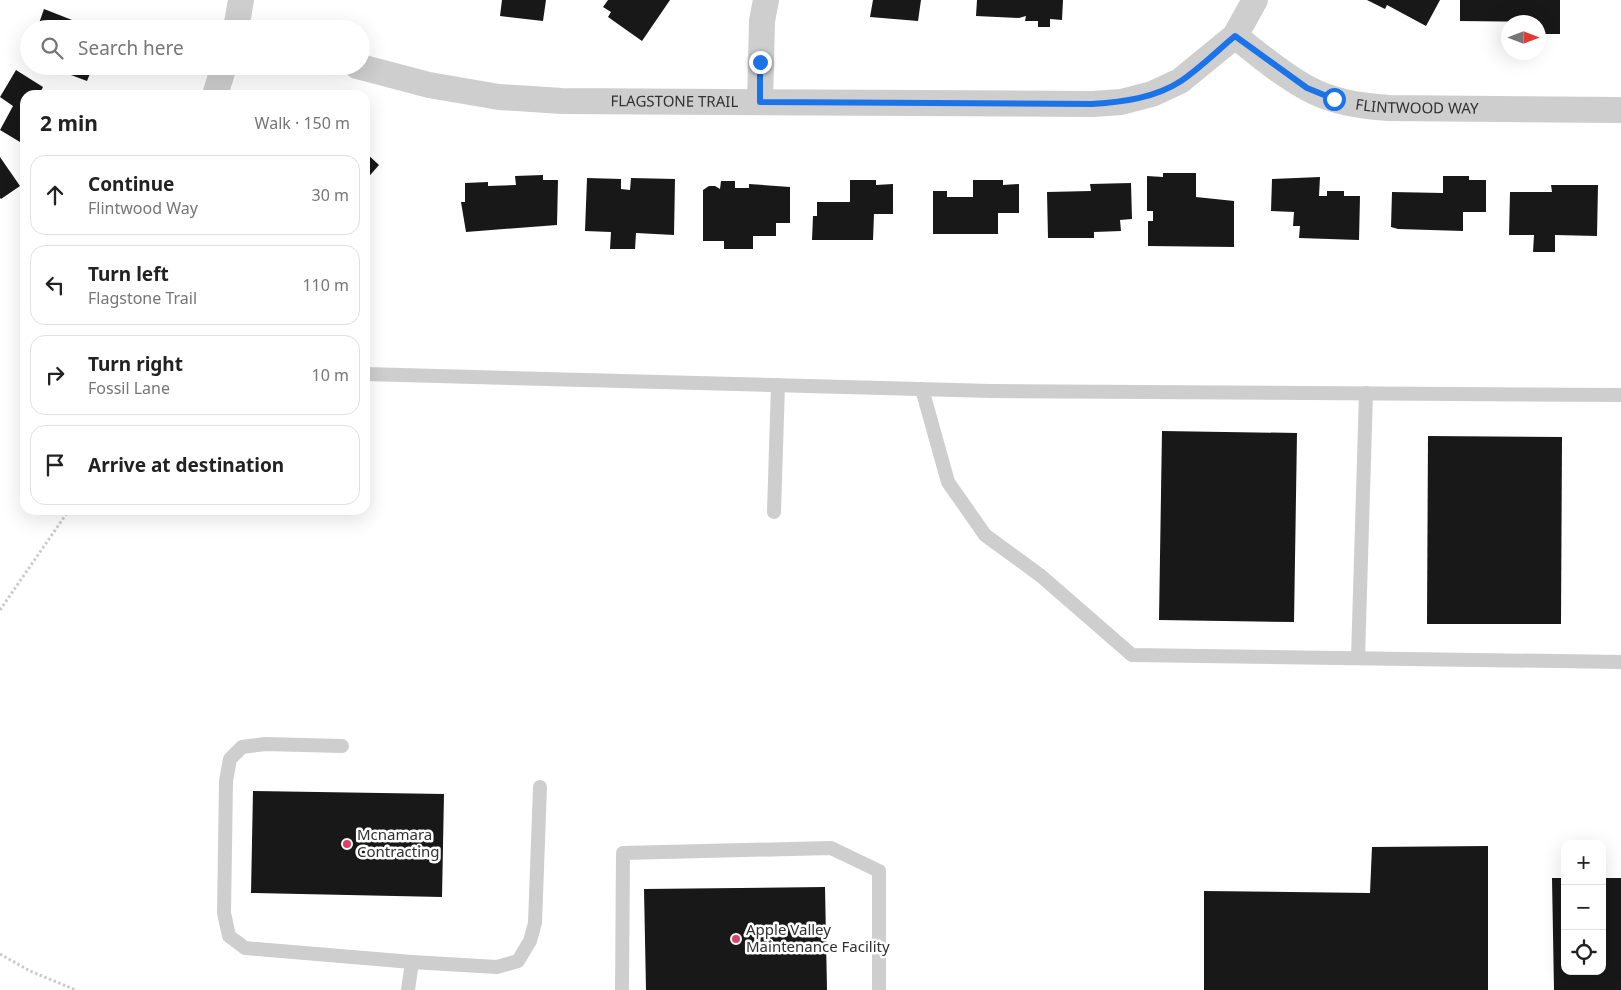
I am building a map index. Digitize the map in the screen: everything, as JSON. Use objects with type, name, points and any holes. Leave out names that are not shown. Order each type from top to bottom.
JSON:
[{"type":"street","points":[[238,20],[241,0]]},
{"type":"street","points":[[760,102],[762,22],[766,0]]},
{"type":"street","name":"FLAGSTONE TRAIL","points":[[370,69],[428,85],[499,97],[562,101],[1083,104],[1121,102],[1152,94],[1180,81],[1235,36],[1255,0]]},
{"type":"street","name":"FLINTWOOD WAY","points":[[1235,36],[1307,88],[1334,99],[1360,106],[1388,108],[1621,110]]},
{"type":"street","points":[[217,90],[221,75]]},
{"type":"lane","points":[[370,374],[991,391],[1621,395]]},
{"type":"lane","points":[[774,512],[778,385]]},
{"type":"lane","points":[[922,389],[948,482],[985,535],[1042,576],[1132,655],[1621,662]]},
{"type":"lane","points":[[1358,658],[1366,393]]},
{"type":"lane","points":[[342,746],[266,744],[242,747],[230,759],[226,781],[224,913],[229,936],[245,948],[497,967],[518,961],[530,941],[535,923],[540,787]]},
{"type":"lane","points":[[622,990],[623,853],[831,848],[879,871],[879,990]]},
{"type":"lane","points":[[408,990],[412,962]]},
{"type":"path","points":[[0,610],[66,515]]},
{"type":"path","points":[[0,954],[30,971],[76,990]]},
{"type":"building","points":[[502,0],[546,0],[543,21],[500,16]]},
{"type":"building","points":[[608,0],[670,0],[642,41],[608,17],[611,12],[603,7]]},
{"type":"building","points":[[873,0],[921,0],[918,21],[870,17]]},
{"type":"building","points":[[977,0],[1063,0],[1062,20],[1050,19],[1050,27],[1038,27],[1038,21],[1025,21],[1026,16],[1019,18],[976,16]]},
{"type":"building","points":[[1367,0],[1440,0],[1426,26],[1387,5],[1385,9]]},
{"type":"building","points":[[1460,0],[1560,0],[1560,34],[1546,34],[1546,15],[1501,15],[1501,22],[1460,21]]},
{"type":"building","points":[[44,9],[72,20],[40,20]]},
{"type":"building","points":[[16,70],[20,73],[20,75],[24,75],[43,87],[42,90],[20,90],[20,142],[0,130],[13,106],[0,97]]},
{"type":"building","points":[[71,75],[89,75],[87,81]]},
{"type":"building","points":[[0,157],[20,186],[1,199],[0,198]]},
{"type":"building","points":[[370,157],[379,165],[370,175]]},
{"type":"building","points":[[1163,173],[1196,173],[1196,197],[1234,201],[1234,247],[1148,246],[1148,221],[1153,221],[1153,211],[1147,211],[1147,176],[1163,177]]},
{"type":"building","points":[[543,175],[543,180],[558,180],[557,225],[466,232],[461,202],[465,202],[465,183],[488,182],[488,186],[516,185],[515,176]]},
{"type":"building","points":[[1443,176],[1469,176],[1469,180],[1486,180],[1486,212],[1463,212],[1463,231],[1398,229],[1391,227],[1392,192],[1443,193]]},
{"type":"building","points":[[1320,177],[1319,196],[1327,196],[1327,191],[1344,191],[1344,196],[1360,196],[1359,240],[1299,238],[1300,226],[1293,226],[1294,212],[1271,211],[1272,179]]},
{"type":"building","points":[[587,178],[621,179],[621,189],[630,190],[631,178],[675,179],[674,235],[636,233],[635,249],[610,249],[611,232],[585,231]]},
{"type":"building","points":[[850,180],[876,180],[876,185],[893,184],[893,214],[874,214],[873,240],[812,240],[813,216],[817,216],[817,202],[850,202]]},
{"type":"building","points":[[973,180],[1003,180],[1003,185],[1019,184],[1019,213],[998,213],[998,234],[933,234],[933,191],[947,191],[947,197],[973,197]]},
{"type":"building","points":[[721,181],[735,181],[735,188],[749,188],[749,184],[790,187],[790,223],[776,223],[776,236],[753,236],[753,249],[724,249],[724,241],[703,241],[703,190],[709,186],[715,186],[720,189]]},
{"type":"building","points":[[1131,183],[1132,219],[1120,220],[1121,231],[1094,232],[1094,238],[1048,238],[1047,192],[1091,191],[1090,184]]},
{"type":"building","points":[[1551,185],[1598,185],[1597,236],[1555,235],[1555,252],[1533,252],[1534,235],[1509,235],[1510,192],[1552,192]]},
{"type":"building","points":[[1162,431],[1297,433],[1294,622],[1159,620]]},
{"type":"building","points":[[1428,436],[1562,437],[1561,624],[1427,624]]},
{"type":"building","name":"Mcnamara Contracting","points":[[253,791],[444,794],[442,897],[251,893]]},
{"type":"building","points":[[1488,846],[1488,990],[1204,990],[1204,891],[1370,893],[1372,847]]},
{"type":"building","points":[[1552,878],[1561,878],[1561,975],[1606,975],[1606,878],[1621,878],[1621,990],[1554,990]]},
{"type":"building","name":"Apple Valley Maintenance Facility","points":[[825,887],[827,990],[646,990],[644,889]]},
{"type":"place","name":"Mcnamara Contracting","points":[[347,844]]},
{"type":"place","name":"Apple Valley Maintenance Facility","points":[[736,939]]},
{"type":"route","points":[[760,62],[760,102],[1092,104],[1121,102],[1152,94],[1180,81],[1235,36],[1285,74],[1307,88],[1334,99]]}]
